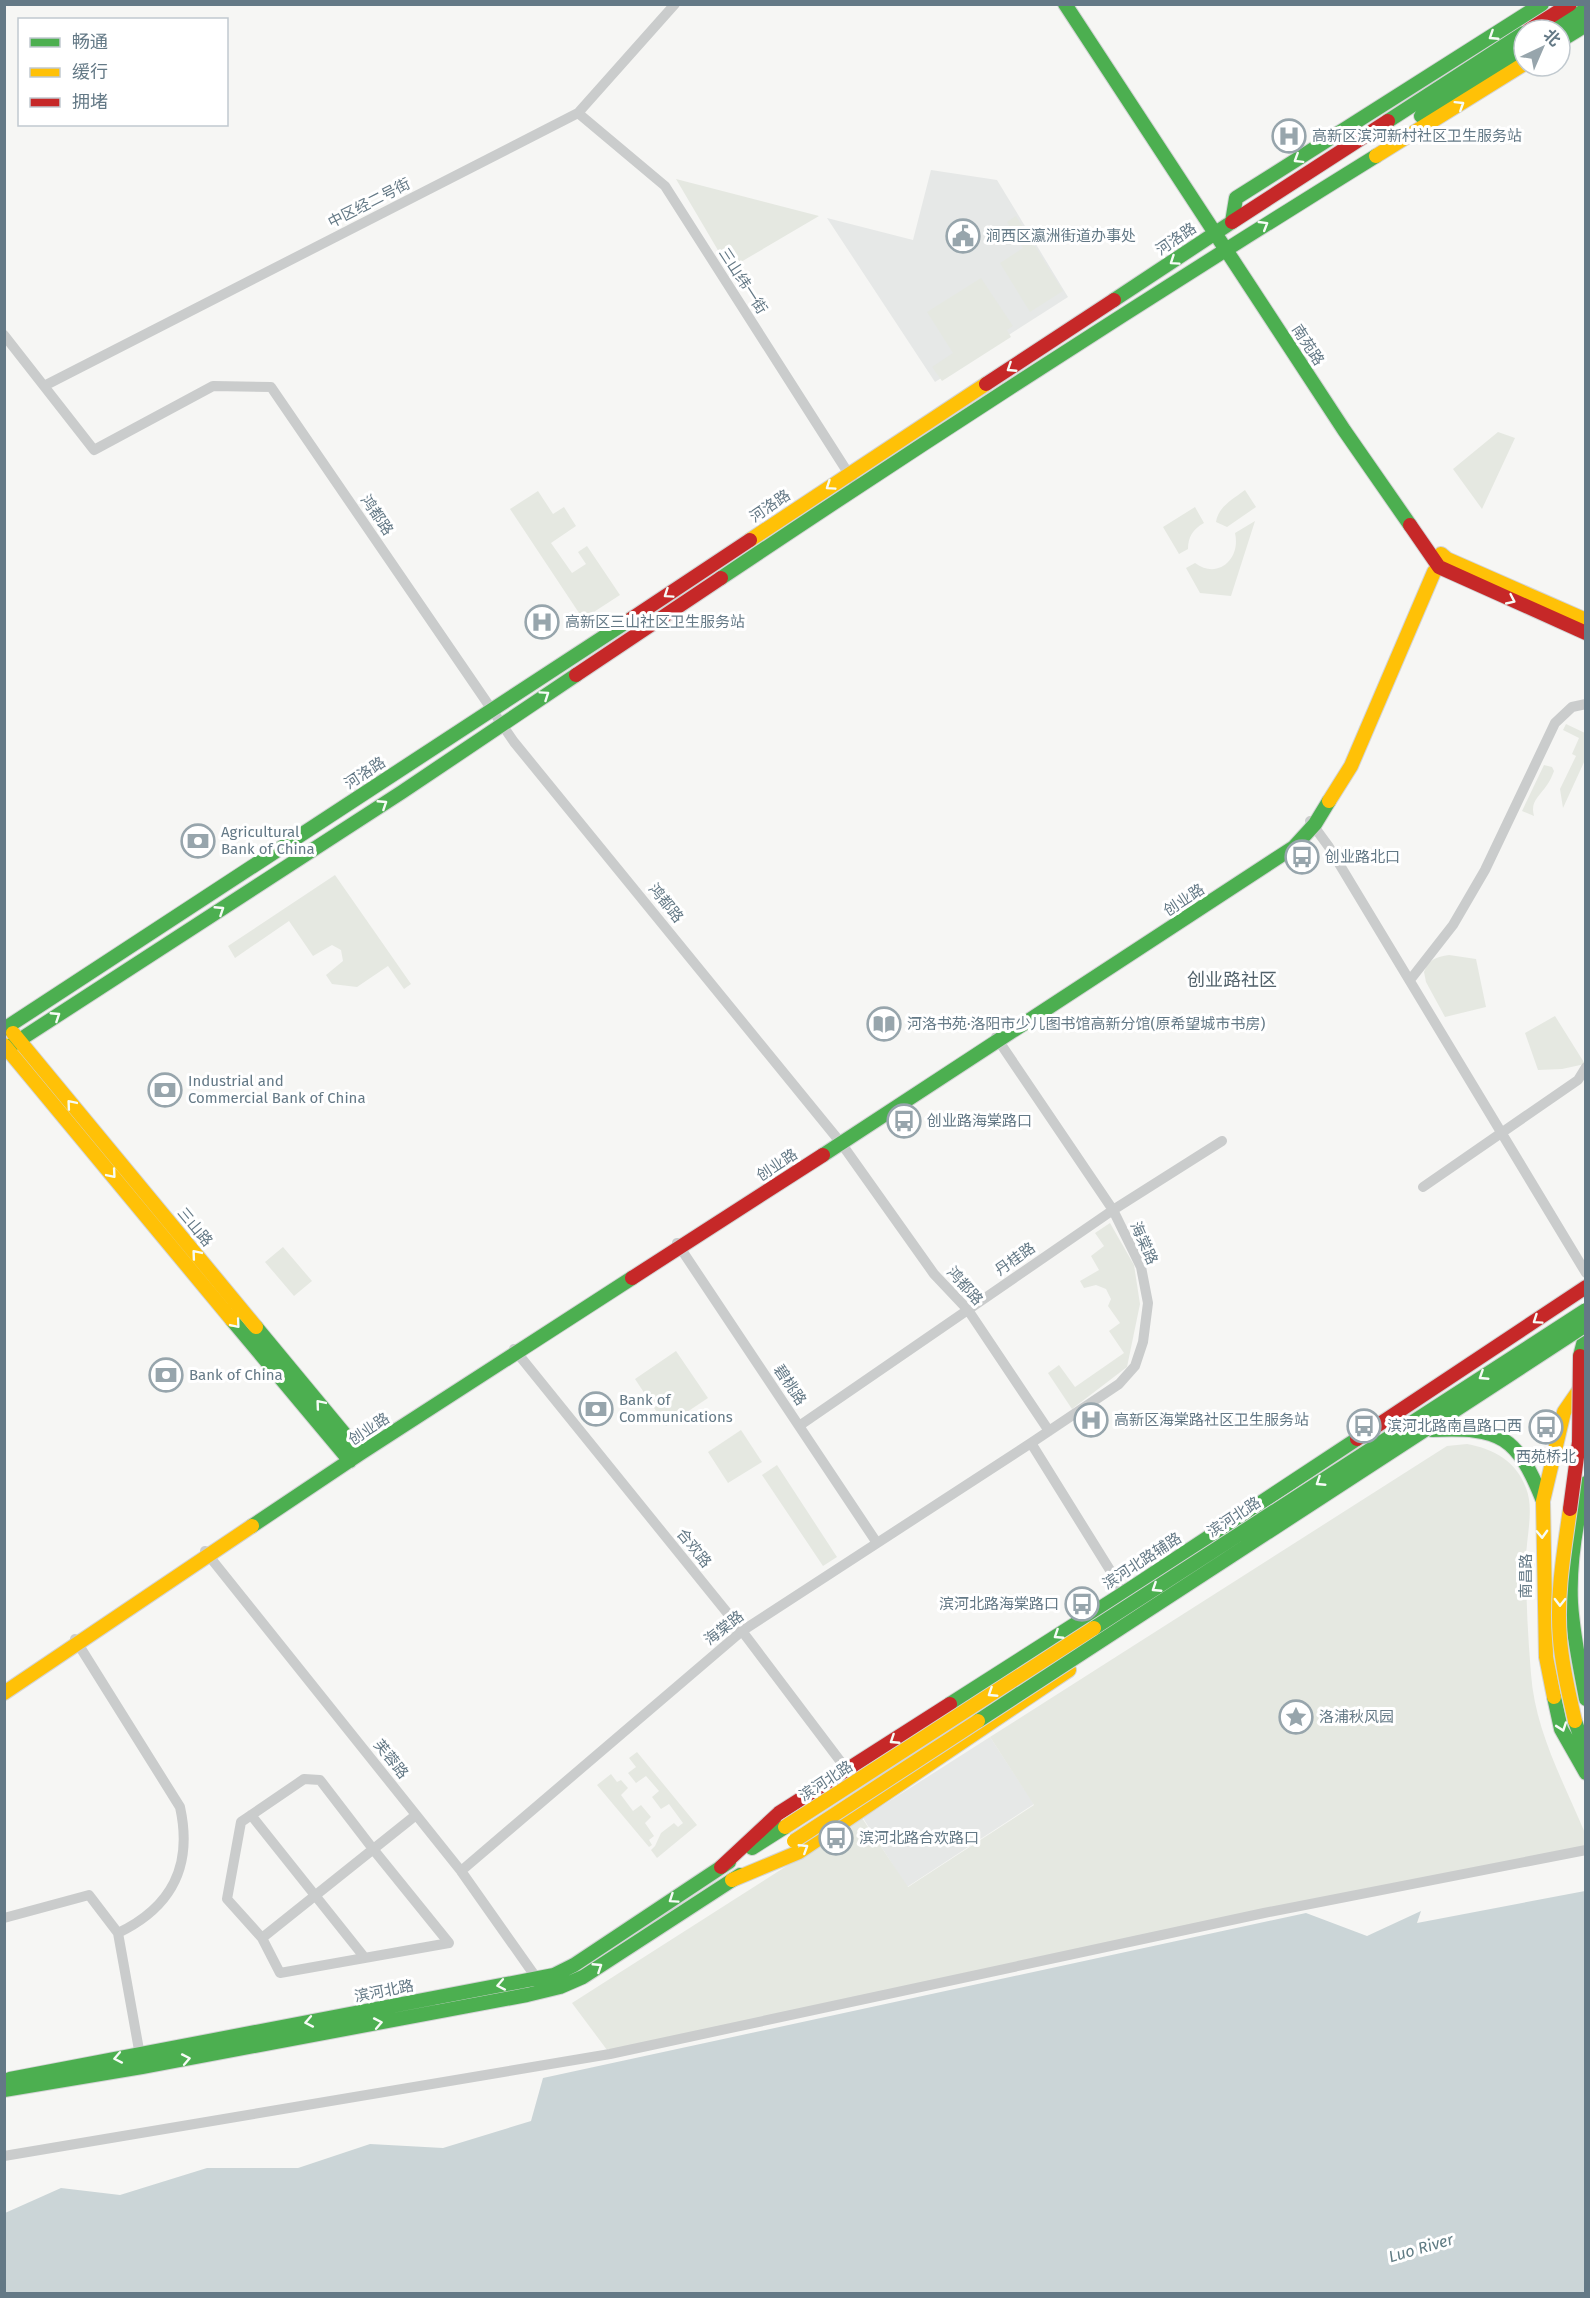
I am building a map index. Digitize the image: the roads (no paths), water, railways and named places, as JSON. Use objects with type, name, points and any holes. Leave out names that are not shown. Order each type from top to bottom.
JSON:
[{"type":"main road","name":"南苑路","points":[[1065,4],[1223,228]]},
{"type":"main road","name":"南苑路","points":[[1076,4],[1223,228],[1229,247],[1344,430],[1440,560]]},
{"type":"main road","points":[[1223,228],[1236,198],[1542,4]]},
{"type":"main road","points":[[1548,18],[1570,4]]},
{"type":"main road","points":[[1572,18],[1586,9]]},
{"type":"main road","points":[[1572,34],[1586,25]]},
{"type":"main road","points":[[1303,202],[1362,146],[1512,41]]},
{"type":"main road","points":[[1362,146],[1512,56]]},
{"type":"main road","points":[[5,1048],[402,792],[856,487],[1229,247],[1512,71]]},
{"type":"main road","name":"河洛路","points":[[6,1026],[491,711],[1223,228],[1362,146]]},
{"type":"main road","points":[[1440,560],[1586,620]]},
{"type":"main road","points":[[1440,560],[1586,633]]},
{"type":"main road","name":"创业路","points":[[4,1686],[76,1641],[354,1455],[1294,847],[1312,822],[1346,764],[1429,565],[1440,560]]},
{"type":"main road","name":"三山路","points":[[6,1026],[20,1040],[354,1455]]},
{"type":"main road","name":"三山路","points":[[5,1048],[354,1455]]},
{"type":"main road","name":"滨河北路辅路","points":[[722,1867],[779,1814],[1124,1593],[1586,1287]]},
{"type":"main road","name":"滨河北路","points":[[4,2090],[554,1975],[574,1965],[722,1867],[1586,1310]]},
{"type":"main road","points":[[732,1880],[799,1852],[1432,1430],[1586,1317]]},
{"type":"main road","name":"滨河北路","points":[[4,2080],[141,2061],[545,1991],[583,1977],[1586,1325]]},
{"type":"main road","points":[[1586,1333],[1580,1356],[1576,1470],[1560,1575],[1559,1632],[1575,1721],[1586,1753]]},
{"type":"main road","name":"南昌路","points":[[1586,1380],[1564,1412],[1543,1501],[1542,1600],[1546,1657],[1561,1729],[1586,1773]]},
{"type":"main road","points":[[1432,1430],[1465,1428],[1487,1430],[1512,1445],[1525,1460],[1543,1501]]},
{"type":"main road","points":[[1586,1484],[1572,1558],[1571,1603],[1586,1699]]},
{"type":"main road","name":"创业路","points":[[4,1693],[76,1641]]},
{"type":"street","name":"中区经二号街","points":[[44,386],[578,113],[675,4]]},
{"type":"street","name":"三山纬一街","points":[[578,113],[664,186],[856,487]]},
{"type":"street","points":[[4,335],[44,386]]},
{"type":"street","name":"鸿都路","points":[[44,386],[94,450],[213,386],[271,387],[491,711],[839,1141],[934,1274],[968,1310],[1049,1431]]},
{"type":"street","points":[[1410,980],[1453,925],[1485,870],[1555,723],[1572,707],[1586,704]]},
{"type":"street","points":[[1312,822],[1586,1273]]},
{"type":"street","name":"海棠路","points":[[461,1871],[742,1631],[1119,1384],[1135,1366],[1143,1342],[1148,1303],[1141,1267],[1113,1210],[997,1039]]},
{"type":"street","points":[[1423,1187],[1578,1080],[1586,1067]]},
{"type":"street","name":"丹桂路","points":[[799,1426],[1113,1210],[1222,1141]]},
{"type":"street","name":"碧桃路","points":[[679,1245],[877,1543]]},
{"type":"street","name":"合欢路","points":[[515,1351],[742,1631],[847,1770]]},
{"type":"street","points":[[1031,1443],[1142,1622]]},
{"type":"street","name":"芙蓉路","points":[[207,1554],[461,1871],[545,1991]]},
{"type":"street","points":[[76,1641],[180,1807],[184,1828],[184,1856],[173,1884],[158,1906],[136,1924],[118,1933]]},
{"type":"street","points":[[304,1779],[320,1780],[373,1849],[449,1943],[280,1973],[262,1938],[227,1899],[241,1822],[304,1779]]},
{"type":"street","points":[[251,1815],[365,1958]]},
{"type":"street","points":[[262,1938],[416,1815]]},
{"type":"street","points":[[4,2156],[610,2054],[1264,1913],[1586,1850]]},
{"type":"street","points":[[4,1918],[89,1895],[118,1933],[141,2061]]},
{"type":"water","name":"Luo River","points":[[1585,1891],[1585,2293],[5,2293],[5,2213],[61,2188],[120,2195],[207,2168],[298,2168],[370,2144],[443,2148],[531,2121],[543,2078],[1306,1913],[1367,1936],[1421,1911],[1417,1923]]},
{"type":"place","name":"高新区滨河新村社区卫生服务站","points":[[1289,136]]},
{"type":"place","name":"涧西区瀛洲街道办事处","points":[[963,236]]},
{"type":"place","name":"高新区三山社区卫生服务站","points":[[542,622]]},
{"type":"place","name":"Agricultural Bank of China","points":[[198,841]]},
{"type":"place","name":"创业路北口","points":[[1302,857]]},
{"type":"place","name":"河洛书苑·洛阳市少儿图书馆高新分馆(原希望城市书房)","points":[[884,1024]]},
{"type":"place","name":"Industrial and Commercial Bank of China","points":[[165,1090]]},
{"type":"place","name":"创业路海棠路口","points":[[904,1121]]},
{"type":"place","name":"Bank of China","points":[[166,1375]]},
{"type":"place","name":"Bank of Communications","points":[[596,1409]]},
{"type":"place","name":"高新区海棠路社区卫生服务站","points":[[1091,1420]]},
{"type":"place","name":"滨河北路南昌路口西","points":[[1364,1426]]},
{"type":"place","name":"西苑桥北","points":[[1546,1427]]},
{"type":"place","name":"滨河北路海棠路口","points":[[1082,1604]]},
{"type":"place","name":"洛浦秋风园","points":[[1296,1717]]},
{"type":"place","name":"滨河北路合欢路口","points":[[836,1838]]},
{"type":"district","name":"创业路社区","points":[[1232,980]]}]
